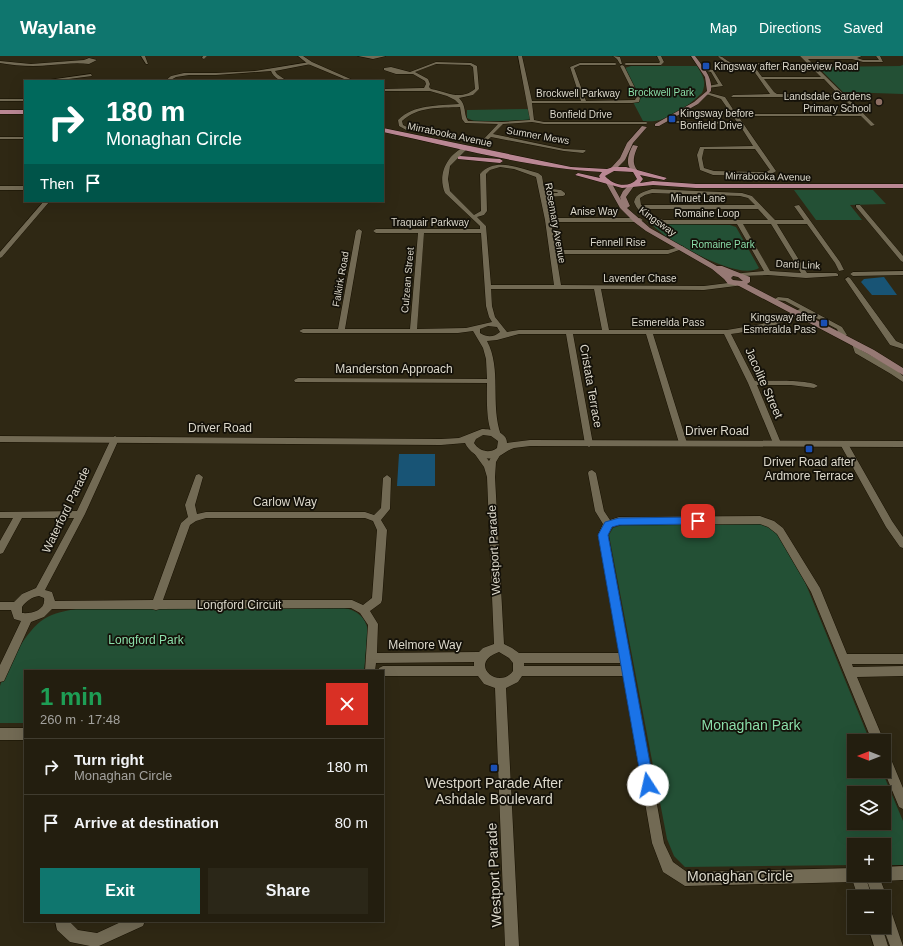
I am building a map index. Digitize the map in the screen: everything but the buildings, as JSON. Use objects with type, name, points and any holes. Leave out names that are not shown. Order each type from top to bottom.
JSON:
[{"type":"main road","points":[[632,186],[638,183],[640,179],[630,164],[631,154],[636,144],[653,126],[696,103],[708,93],[710,87],[707,76],[693,56]]},
{"type":"main road","points":[[0,112],[24,112]]},
{"type":"main road","points":[[0,116],[24,116]]},
{"type":"main road","points":[[607,182],[602,176],[623,159],[630,143],[644,125],[653,126]]},
{"type":"main road","name":"Mirrabooka Avenue","points":[[384,130],[465,152]]},
{"type":"main road","name":"Mirrabooka Avenue","points":[[384,135],[465,152],[571,169],[626,169],[661,178],[700,180],[903,181]]},
{"type":"main road","points":[[465,152],[477,158],[510,162],[607,182]]},
{"type":"main road","name":"Mirrabooka Avenue","points":[[607,182],[620,186],[652,183],[696,186],[903,186]]},
{"type":"main road","name":"Kingsway","points":[[607,182],[618,200],[638,220],[680,248],[711,266],[726,280]]},
{"type":"main road","name":"Kingsway","points":[[632,186],[625,192],[623,200],[638,220]]},
{"type":"main road","name":"Kingsway","points":[[680,248],[741,279],[778,299],[798,312],[885,357],[903,369]]},
{"type":"main road","points":[[726,280],[729,274],[741,279]]},
{"type":"main road","name":"Kingsway","points":[[741,279],[888,361],[903,372]]},
{"type":"street","points":[[143,56],[147,64]]},
{"type":"street","points":[[253,56],[260,56]]},
{"type":"street","points":[[300,56],[310,63],[350,80]]},
{"type":"street","points":[[360,56],[373,58],[384,56]]},
{"type":"street","points":[[520,56],[533,118],[532,121]]},
{"type":"street","name":"Brockwell Parkway","points":[[529,102],[636,101],[638,98],[623,64],[619,58],[615,56]]},
{"type":"street","points":[[584,102],[572,67],[580,64],[660,64],[662,62],[659,56]]},
{"type":"street","points":[[720,56],[729,64],[753,68],[772,93],[776,95]]},
{"type":"street","points":[[854,58],[860,56]]},
{"type":"street","points":[[803,57],[854,58],[863,61],[882,61],[878,56]]},
{"type":"street","points":[[803,57],[872,125]]},
{"type":"street","points":[[0,62],[16,66],[32,66],[83,61],[89,59],[91,75],[88,80]]},
{"type":"street","points":[[168,80],[170,78],[185,74],[273,71],[310,63]]},
{"type":"street","points":[[412,73],[436,63],[472,63],[475,66],[477,89],[471,94],[455,98]]},
{"type":"street","points":[[753,68],[756,64],[811,64]]},
{"type":"street","points":[[703,69],[712,71],[721,85],[710,87]]},
{"type":"street","points":[[273,71],[274,75],[283,80]]},
{"type":"street","points":[[405,73],[412,73],[426,79],[428,89]]},
{"type":"street","points":[[217,80],[220,74]]},
{"type":"street","points":[[50,80],[91,75]]},
{"type":"street","points":[[762,78],[825,78]]},
{"type":"street","points":[[384,90],[420,89],[423,91],[428,89],[455,98],[462,104]]},
{"type":"street","points":[[708,93],[724,98],[773,171],[766,174],[706,172],[700,164],[700,150],[702,148],[756,147]]},
{"type":"street","points":[[733,96],[843,96]]},
{"type":"street","points":[[0,100],[24,99]]},
{"type":"street","points":[[425,132],[410,130],[401,126],[400,121],[404,116],[417,110],[462,104]]},
{"type":"street","name":"Bonfield Drive","points":[[462,104],[464,119],[467,122],[630,122],[644,125]]},
{"type":"street","points":[[735,115],[862,115]]},
{"type":"street","points":[[678,122],[740,123]]},
{"type":"street","name":"Sumner Mews","points":[[482,144],[502,123]]},
{"type":"street","name":"Sumner Mews","points":[[490,135],[564,150],[583,151]]},
{"type":"street","points":[[0,138],[24,138]]},
{"type":"street","points":[[465,152],[453,160],[447,168],[447,192],[483,226],[489,306],[488,313],[476,332],[486,345],[490,381],[492,412],[492,423],[503,441],[500,450],[489,455],[476,452],[470,444],[474,436],[485,427],[492,412]]},
{"type":"street","name":"Rosemary Avenue","points":[[473,217],[482,214],[484,211],[483,174],[489,168],[503,166],[539,176],[548,220],[558,287]]},
{"type":"street","points":[[0,188],[24,188]]},
{"type":"street","name":"Romaine Loop","points":[[773,222],[750,197],[740,194],[652,191],[638,196],[636,200],[639,207],[649,217],[663,222],[740,223],[808,222]]},
{"type":"street","points":[[0,256],[46,202]]},
{"type":"street","points":[[797,206],[838,263],[839,273],[851,277],[903,273]]},
{"type":"street","points":[[858,206],[903,260]]},
{"type":"street","name":"Minuet Lane","points":[[639,207],[758,207]]},
{"type":"street","name":"Anise Way","points":[[548,220],[638,220]]},
{"type":"street","points":[[773,222],[806,276]]},
{"type":"street","points":[[740,223],[768,273]]},
{"type":"street","name":"Falkirk Road","points":[[341,330],[359,231]]},
{"type":"street","name":"Traquair Parkway","points":[[376,231],[483,231]]},
{"type":"street","name":"Culzean Street","points":[[413,330],[421,232]]},
{"type":"street","name":"Fennell Rise","points":[[553,252],[668,252],[680,248]]},
{"type":"street","name":"Danti Link","points":[[741,279],[768,273],[806,276],[839,273]]},
{"type":"street","points":[[851,277],[893,343],[903,347]]},
{"type":"street","name":"Lavender Chase","points":[[488,287],[704,288],[726,280]]},
{"type":"street","points":[[597,288],[606,332]]},
{"type":"street","name":"Kingsway","points":[[778,299],[786,300],[840,328],[843,335]]},
{"type":"street","points":[[488,357],[493,345],[504,332],[492,317],[489,306]]},
{"type":"street","name":"Esmerelda Pass","points":[[480,337],[493,339],[519,332],[727,332],[756,329],[778,322],[798,312]]},
{"type":"street","name":"Esmerelda Pass","points":[[479,326],[486,324],[532,332]]},
{"type":"street","points":[[303,330],[454,331],[470,330],[479,326]]},
{"type":"street","points":[[454,331],[470,333],[480,337]]},
{"type":"street","name":"Cristata Terrace","points":[[569,332],[588,444]]},
{"type":"street","points":[[648,332],[683,443]]},
{"type":"street","name":"Jacolite Street","points":[[727,332],[752,383],[777,443]]},
{"type":"street","name":"Kingsway","points":[[856,344],[858,351],[894,372],[903,380]]},
{"type":"street","name":"Manderston Approach","points":[[298,380],[490,381]]},
{"type":"street","points":[[752,383],[791,383],[814,386]]},
{"type":"street","points":[[474,436],[487,432],[498,435]]},
{"type":"street","name":"Driver Road","points":[[498,435],[530,443]]},
{"type":"street","name":"Driver Road","points":[[0,439],[441,442],[460,441],[474,436]]},
{"type":"street","name":"Waterford Parade","points":[[39,592],[80,514],[115,440]]},
{"type":"street","name":"Driver Road","points":[[441,442],[460,445],[476,452]]},
{"type":"street","name":"Driver Road","points":[[500,450],[512,445],[530,443],[903,444]]},
{"type":"street","points":[[844,444],[889,524],[903,544]]},
{"type":"street","name":"Westport Parade","points":[[499,647],[491,477],[492,462],[500,450]]},
{"type":"street","name":"Westport Parade","points":[[476,452],[488,466],[491,477]]},
{"type":"street","points":[[592,473],[600,511],[608,524],[619,521],[760,520],[771,524],[780,531],[809,577],[816,591],[875,734]]},
{"type":"street","points":[[156,606],[186,523],[193,518],[190,505],[199,477]]},
{"type":"street","points":[[370,670],[373,624],[364,610],[377,600],[382,530],[376,519],[385,509],[387,478]]},
{"type":"street","points":[[0,515],[80,514]]},
{"type":"street","points":[[0,550],[19,515]]},
{"type":"street","name":"Carlow Way","points":[[193,518],[206,515],[365,515],[376,519]]},
{"type":"street","name":"Monaghan Circle","points":[[608,524],[603,535],[658,843],[668,867],[685,879],[847,875]]},
{"type":"street","points":[[39,592],[48,595],[50,599],[49,605],[41,614],[27,619],[18,616],[16,612],[17,606],[24,597],[39,592]]},
{"type":"street","name":"Longford Circuit","points":[[49,605],[156,606],[352,604],[364,610]]},
{"type":"street","points":[[0,606],[17,606]]},
{"type":"street","points":[[0,677],[27,619]]},
{"type":"street","points":[[499,647],[512,652],[517,658],[519,664],[518,671],[515,677],[510,681],[500,684],[486,679],[480,671],[478,664],[480,657],[484,652],[499,647]]},
{"type":"street","name":"Melmore Way","points":[[370,658],[480,657]]},
{"type":"street","points":[[517,658],[625,658]]},
{"type":"street","points":[[844,659],[903,659]]},
{"type":"street","points":[[384,671],[480,671]]},
{"type":"street","points":[[518,671],[628,671]]},
{"type":"street","points":[[849,672],[903,672]]},
{"type":"street","name":"Westport Parade","points":[[500,684],[512,946]]},
{"type":"street","points":[[0,734],[24,734]]},
{"type":"street","points":[[891,773],[903,803]]},
{"type":"street","points":[[891,874],[903,873]]},
{"type":"street","points":[[62,922],[62,925],[75,937],[97,940],[136,922]]},
{"type":"street","points":[[891,929],[897,946]]},
{"type":"street","points":[[877,934],[881,946]]},
{"type":"green space","points":[[903,65],[903,94],[843,92],[818,67],[900,66]]},
{"type":"green space","name":"Brockwell Park","points":[[631,66],[697,66],[704,79],[702,93],[675,114],[660,120],[643,121],[633,102],[637,100],[625,68]]},
{"type":"green space","points":[[529,109],[531,120],[476,122],[467,118],[467,110]]},
{"type":"green space","points":[[794,190],[873,190],[886,204],[850,205],[862,220],[816,220]]},
{"type":"green space","name":"Romaine Park","points":[[647,221],[672,224],[730,225],[736,227],[759,268],[751,271],[740,270],[715,262],[671,240]]},
{"type":"green space","name":"Monaghan Park","points":[[759,523],[768,526],[776,532],[805,582],[867,734],[847,734],[847,778],[885,778],[888,786],[847,786],[847,830],[891,830],[891,792],[903,821],[903,865],[891,865],[891,838],[847,838],[847,865],[685,867],[674,856],[667,839],[609,535],[613,528],[622,525]]},
{"type":"green space","name":"Longford Park","points":[[344,608],[357,612],[367,625],[368,630],[364,670],[24,670],[24,723],[0,723],[0,686],[7,669],[24,640],[37,624],[44,619],[63,611],[76,609]]},
{"type":"water","points":[[884,277],[897,295],[872,295],[861,282],[864,279]]},
{"type":"water","points":[[399,454],[435,454],[435,486],[397,486]]},
{"type":"place","name":"Kingsway after Rangeview Road","points":[[706,66]]},
{"type":"place","name":"Landsdale Gardens Primary School","points":[[879,102]]},
{"type":"place","name":"Kingsway before Bonfield Drive","points":[[672,119]]},
{"type":"place","name":"Kingsway after Esmeralda Pass","points":[[824,323]]},
{"type":"place","name":"Driver Road after Ardmore Terrace","points":[[809,449]]},
{"type":"place","name":"Westport Parade After Ashdale Boulevard","points":[[494,768]]},
{"type":"route","points":[[648,785],[603,535],[608,524],[619,521],[698,521]]}]
